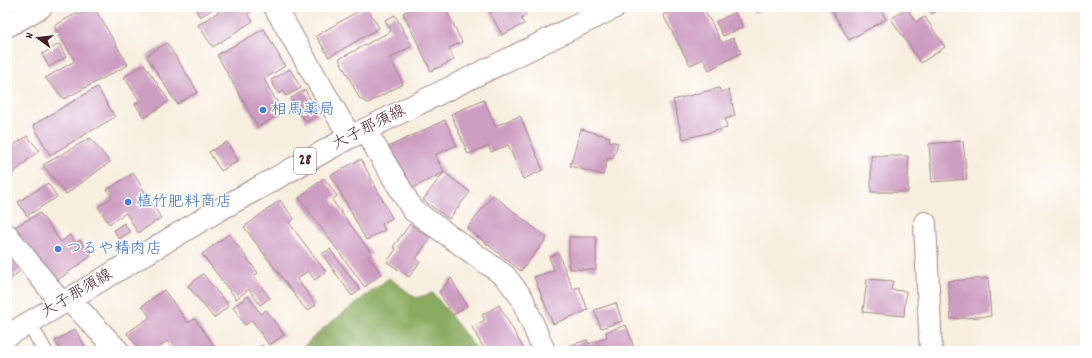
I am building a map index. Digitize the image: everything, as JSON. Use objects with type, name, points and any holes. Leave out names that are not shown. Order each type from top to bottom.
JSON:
[{"type":"street","points":[[7,26],[41,7]]},
{"type":"street","points":[[275,7],[357,133],[413,210],[505,276],[522,298],[544,351]]},
{"type":"street","name":"大子那須線","points":[[7,336],[217,211],[357,133],[615,7]]},
{"type":"street","points":[[925,223],[931,351]]},
{"type":"street","points":[[7,235],[65,301],[118,351]]},
{"type":"lane","points":[[29,323],[45,351]]},
{"type":"green space","points":[[389,278],[416,298],[433,293],[478,351],[299,351],[320,331]]},
{"type":"building","points":[[87,7],[94,7],[128,65],[64,99],[45,78],[75,61],[54,26]]},
{"type":"building","points":[[194,7],[216,7],[200,17]]},
{"type":"building","points":[[226,7],[256,8],[248,14],[253,21],[213,47],[198,25]]},
{"type":"building","points":[[309,7],[318,7],[312,11]]},
{"type":"building","points":[[367,7],[379,28],[329,57],[316,36]]},
{"type":"building","points":[[415,7],[445,7],[462,42],[449,48],[454,60],[431,71],[403,13]]},
{"type":"building","points":[[487,7],[521,7],[526,16],[521,19],[524,24],[502,35]]},
{"type":"building","points":[[678,7],[689,7],[691,10],[696,7],[703,7],[722,43],[733,38],[741,53],[709,70],[703,59],[690,65],[663,15]]},
{"type":"building","points":[[754,7],[769,7],[757,13]]},
{"type":"building","points":[[830,7],[879,7],[886,19],[849,40]]},
{"type":"building","points":[[929,7],[944,7],[932,14]]},
{"type":"building","points":[[907,8],[916,22],[925,17],[945,47],[921,63],[891,19]]},
{"type":"building","points":[[735,12],[743,27],[723,36],[716,22]]},
{"type":"building","points":[[395,15],[412,46],[390,58],[403,84],[368,103],[360,99],[339,59],[391,31],[385,20]]},
{"type":"building","points":[[264,29],[285,66],[264,79],[283,113],[258,127],[217,55]]},
{"type":"building","points":[[167,43],[198,92],[177,104],[146,56]]},
{"type":"building","points":[[59,44],[66,57],[49,67],[42,54]]},
{"type":"building","points":[[144,64],[169,101],[144,118],[135,104],[140,101],[124,77]]},
{"type":"building","points":[[290,69],[301,88],[286,96],[283,91],[279,94],[271,80]]},
{"type":"building","points":[[97,87],[115,117],[50,155],[33,125]]},
{"type":"building","points":[[719,88],[721,92],[729,90],[735,116],[725,119],[727,128],[683,139],[673,100]]},
{"type":"building","points":[[305,90],[319,114],[306,122],[291,98]]},
{"type":"building","points":[[484,100],[495,126],[520,116],[543,170],[523,179],[508,145],[491,152],[488,146],[468,154],[451,114]]},
{"type":"building","points":[[445,120],[457,145],[435,155],[444,172],[411,189],[386,148]]},
{"type":"building","points":[[581,129],[610,137],[609,141],[618,143],[613,159],[608,158],[603,175],[570,166]]},
{"type":"building","points":[[27,136],[39,150],[7,179],[7,142],[13,146]]},
{"type":"building","points":[[90,138],[110,162],[66,194],[43,165]]},
{"type":"building","points":[[963,141],[967,179],[932,182],[929,144]]},
{"type":"building","points":[[227,142],[238,161],[221,171],[209,152]]},
{"type":"building","points":[[871,156],[908,156],[908,192],[871,192]]},
{"type":"building","points":[[361,159],[392,218],[382,224],[385,230],[366,240],[331,175]]},
{"type":"building","points":[[444,172],[470,192],[449,219],[423,200]]},
{"type":"building","name":"植竹肥料商店","points":[[133,173],[161,218],[138,233],[126,213],[109,224],[98,207],[112,197],[107,190]]},
{"type":"building","points":[[324,178],[337,196],[332,200],[372,254],[368,256],[381,274],[365,287],[299,198]]},
{"type":"building","points":[[48,183],[57,197],[27,216],[18,202]]},
{"type":"building","points":[[493,195],[547,238],[521,271],[467,228]]},
{"type":"building","points":[[280,200],[294,219],[289,223],[326,272],[315,280],[308,271],[297,279],[316,305],[307,311],[244,227]]},
{"type":"building","name":"つるや精肉店","points":[[40,213],[61,242],[70,235],[76,243],[80,240],[91,256],[55,282],[13,228]]},
{"type":"building","points":[[124,223],[130,232],[119,239],[114,230]]},
{"type":"building","points":[[410,224],[430,238],[416,259],[420,262],[409,277],[387,262],[396,249],[393,247]]},
{"type":"building","points":[[229,234],[258,273],[254,277],[270,298],[260,305],[249,289],[236,299],[202,254]]},
{"type":"building","points":[[569,237],[596,237],[596,270],[569,269]]},
{"type":"building","points":[[330,249],[360,290],[352,296],[322,254]]},
{"type":"building","points":[[7,252],[21,270],[7,282]]},
{"type":"building","points":[[558,253],[573,289],[579,287],[588,310],[553,324],[534,277],[554,270],[549,257]]},
{"type":"building","points":[[203,274],[229,306],[214,318],[188,286]]},
{"type":"building","points":[[451,278],[467,306],[453,315],[439,292]]},
{"type":"building","points":[[988,278],[991,316],[951,319],[948,281]]},
{"type":"building","points":[[867,279],[893,281],[891,290],[906,291],[904,316],[863,312]]},
{"type":"building","points":[[164,290],[188,323],[195,319],[218,351],[174,351],[167,341],[154,351],[140,351],[127,333],[150,317],[142,306]]},
{"type":"building","points":[[248,296],[261,314],[266,310],[284,335],[269,345],[252,320],[245,325],[233,307]]},
{"type":"building","points":[[616,303],[622,321],[601,328],[594,310]]},
{"type":"building","points":[[499,305],[525,351],[485,351],[472,327],[485,320],[482,315]]},
{"type":"building","points":[[626,325],[635,351],[566,351],[565,347],[587,340],[589,344],[607,337],[606,332]]},
{"type":"building","points":[[75,329],[88,351],[61,351],[55,341]]},
{"type":"building","points":[[262,345],[267,351],[254,351]]},
{"type":"building","points":[[861,348],[877,350],[877,351],[861,351]]},
{"type":"place","name":"相馬薬局","points":[[263,110]]},
{"type":"place","name":"植竹肥料商店","points":[[128,202]]},
{"type":"place","name":"つるや精肉店","points":[[58,249]]}]
